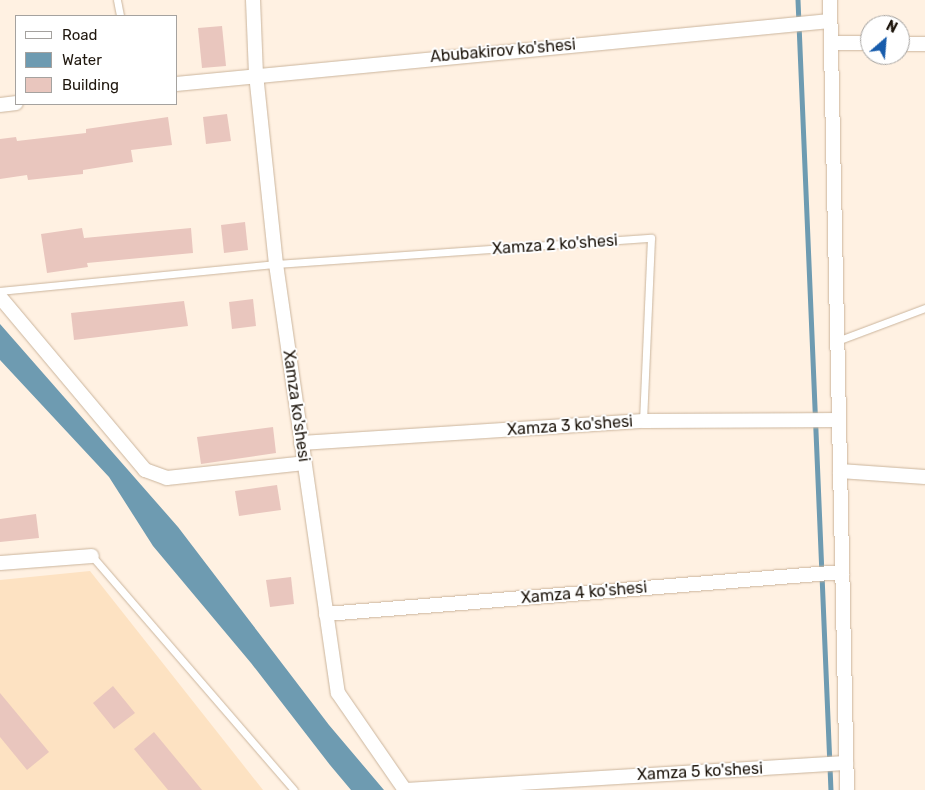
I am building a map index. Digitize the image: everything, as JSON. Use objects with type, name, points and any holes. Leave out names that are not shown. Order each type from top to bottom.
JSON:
[{"type":"street","name":"Xamza ko'shesi","points":[[253,0],[256,74],[276,264],[338,693],[405,790]]},
{"type":"street","points":[[830,0],[847,790]]},
{"type":"street","name":"Abubakirov ko'shesi","points":[[178,84],[256,74],[830,20]]},
{"type":"street","points":[[831,43],[860,43]]},
{"type":"street","points":[[910,44],[925,44]]},
{"type":"street","points":[[0,105],[15,103]]},
{"type":"street","points":[[0,296],[145,470],[167,478],[304,463]]},
{"type":"street","name":"Xamza 3 ko'shesi","points":[[301,443],[643,421],[839,420]]},
{"type":"street","points":[[840,471],[925,477]]},
{"type":"street","points":[[0,563],[92,556]]},
{"type":"street","name":"Xamza 4 ko'shesi","points":[[326,614],[842,572]]},
{"type":"street","name":"Xamza 5 ko'shesi","points":[[405,790],[846,763]]},
{"type":"lane","points":[[117,0],[120,15]]},
{"type":"lane","name":"Xamza 2 ko'shesi","points":[[276,264],[651,238],[643,421]]},
{"type":"lane","points":[[0,291],[276,264]]},
{"type":"lane","points":[[837,341],[925,308]]},
{"type":"lane","points":[[92,556],[294,790]]},
{"type":"shaded area","points":[[90,571],[263,790],[0,790],[0,580]]},
{"type":"water","points":[[0,324],[178,527],[329,725],[384,790],[351,790],[330,765],[251,663],[153,546],[109,477],[0,360]]},
{"type":"building","points":[[222,26],[226,66],[202,68],[198,28]]},
{"type":"building","points":[[227,114],[231,141],[206,144],[203,117]]},
{"type":"building","points":[[168,117],[172,145],[131,150],[133,162],[83,170],[83,174],[28,180],[27,175],[0,179],[0,139],[16,137],[17,141],[86,133],[86,129]]},
{"type":"building","points":[[245,222],[248,250],[224,253],[221,225]]},
{"type":"building","points":[[82,228],[84,238],[191,228],[193,253],[87,263],[88,267],[47,273],[41,234]]},
{"type":"building","points":[[253,299],[256,326],[232,329],[229,302]]},
{"type":"building","points":[[184,301],[188,326],[74,340],[71,313]]},
{"type":"building","points":[[273,427],[276,453],[201,464],[197,437]]},
{"type":"building","points":[[277,485],[281,510],[239,516],[235,491]]},
{"type":"building","points":[[36,514],[39,538],[0,542],[0,519]]},
{"type":"building","points":[[291,577],[294,604],[270,607],[266,580]]},
{"type":"building","points":[[113,686],[135,713],[114,729],[93,703]]},
{"type":"building","points":[[0,693],[49,752],[27,770],[0,737]]},
{"type":"building","points":[[154,732],[202,790],[168,790],[134,749]]},
{"type":"waterway","points":[[798,0],[831,790]]}]
